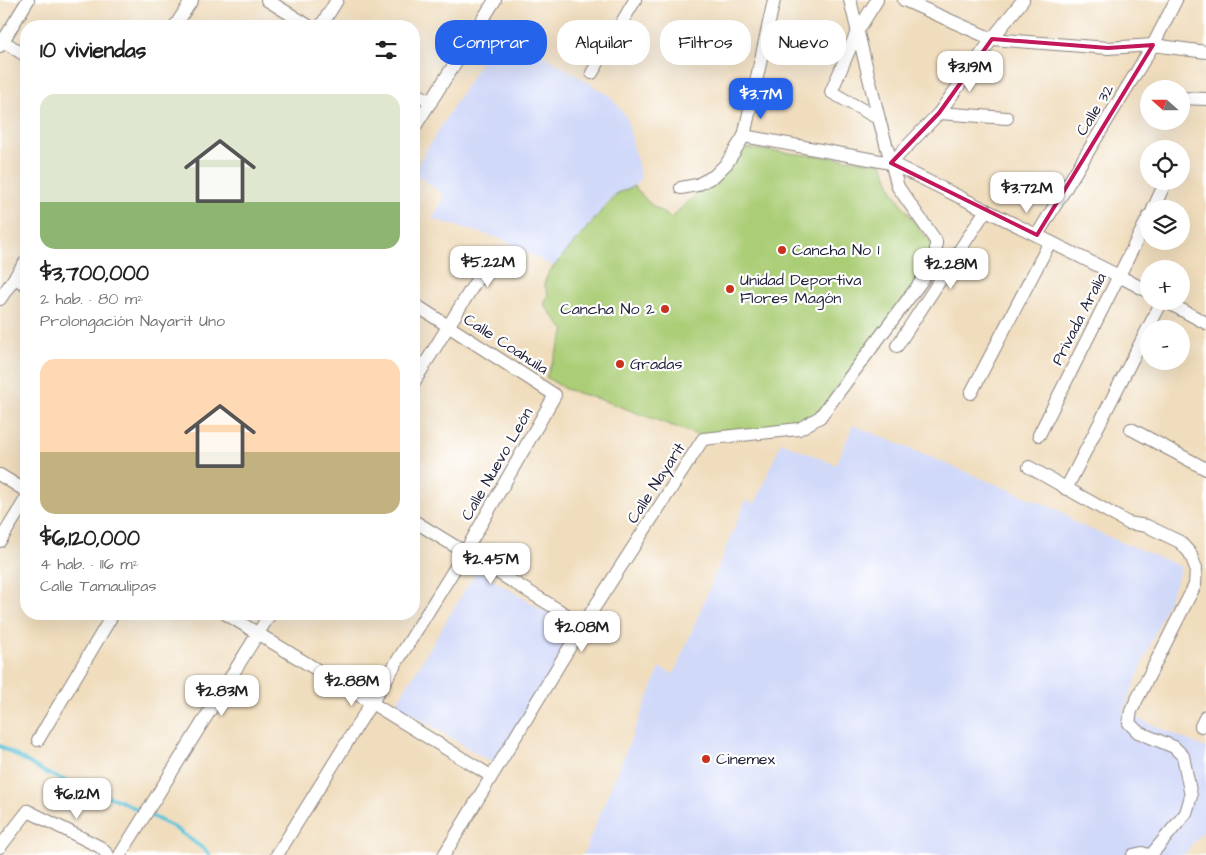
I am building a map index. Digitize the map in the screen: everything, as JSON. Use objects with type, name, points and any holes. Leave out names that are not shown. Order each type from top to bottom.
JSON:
[{"type":"street","points":[[20,53],[1,42],[28,0]]},
{"type":"street","points":[[179,20],[192,0]]},
{"type":"street","points":[[267,0],[299,20]]},
{"type":"street","points":[[325,20],[337,0]]},
{"type":"street","points":[[420,119],[495,0]]},
{"type":"street","points":[[592,73],[634,0]]},
{"type":"street","points":[[681,188],[697,184],[714,176],[727,163],[744,136],[774,0]]},
{"type":"street","points":[[850,0],[891,163]]},
{"type":"street","points":[[877,0],[857,32],[831,92],[879,119]]},
{"type":"street","points":[[904,0],[992,39],[1108,48],[1153,45],[1206,52]]},
{"type":"street","points":[[891,163],[939,113],[992,39],[1023,0]]},
{"type":"street","name":"Calle 32","points":[[1037,235],[1153,45],[1176,0]]},
{"type":"street","points":[[420,96],[431,102]]},
{"type":"street","points":[[1190,98],[1206,99]]},
{"type":"street","points":[[939,113],[1007,118]]},
{"type":"street","points":[[744,136],[891,163],[1140,287]]},
{"type":"street","name":"Calle Nayarit","points":[[444,855],[583,625],[703,439],[799,429],[820,417],[923,279],[932,265],[936,253],[936,241],[898,188],[891,163]]},
{"type":"street","points":[[898,346],[986,210]]},
{"type":"street","name":"Privada Aralia","points":[[1039,435],[1140,234]]},
{"type":"street","points":[[971,393],[1050,242]]},
{"type":"street","points":[[420,372],[492,255]]},
{"type":"street","points":[[0,299],[20,282]]},
{"type":"street","name":"Calle Coahuila","points":[[420,308],[555,395]]},
{"type":"street","points":[[1066,489],[1159,310]]},
{"type":"street","points":[[1181,310],[1206,323]]},
{"type":"street","name":"Calle Nuevo León","points":[[277,855],[465,552],[555,395]]},
{"type":"street","points":[[1131,429],[1206,469]]},
{"type":"street","points":[[1029,467],[1128,523],[1147,526],[1180,542],[1190,553],[1196,568],[1195,585],[1131,711],[1129,723],[1138,732],[1174,746],[1183,756],[1191,796],[1186,813],[1150,855],[1142,853],[1133,855]]},
{"type":"street","points":[[0,475],[20,487]]},
{"type":"street","points":[[0,541],[20,509]]},
{"type":"street","points":[[420,525],[583,625]]},
{"type":"street","points":[[38,740],[109,620]]},
{"type":"street","points":[[236,620],[491,776]]},
{"type":"street","points":[[120,855],[266,620]]},
{"type":"street","points":[[0,847],[28,811],[101,852]]},
{"type":"highlighted area","points":[[992,39],[1108,48],[1153,45],[1037,235],[891,163],[939,113]]},
{"type":"shaded area","points":[[547,57],[610,96],[627,118],[641,178],[634,186],[616,194],[554,267],[502,239],[432,219],[445,196],[420,177],[420,160],[479,65],[547,65]]},
{"type":"shaded area","points":[[853,425],[1063,512],[1075,523],[1182,567],[1123,712],[1206,748],[1206,827],[1184,855],[583,855],[660,668],[674,674],[746,500],[755,504],[781,442],[836,465]]},
{"type":"shaded area","points":[[477,570],[577,631],[496,765],[396,704]]},
{"type":"green space","name":"Unidad Deportiva Flores Magón","points":[[743,148],[882,163],[893,191],[919,229],[931,242],[931,264],[816,416],[801,425],[700,436],[602,400],[565,389],[546,377],[565,331],[544,305],[548,294],[544,284],[549,272],[616,194],[634,186],[649,203],[671,218]]},
{"type":"waterway","points":[[0,746],[48,774],[118,800],[172,826],[209,855]]},
{"type":"place","name":"Cancha No 1","points":[[782,250]]},
{"type":"place","name":"Unidad Deportiva Flores Magón","points":[[730,289]]},
{"type":"place","name":"Cancha No 2","points":[[665,309]]},
{"type":"place","name":"Gradas","points":[[620,364]]},
{"type":"place","name":"Cinemex","points":[[706,759]]}]
